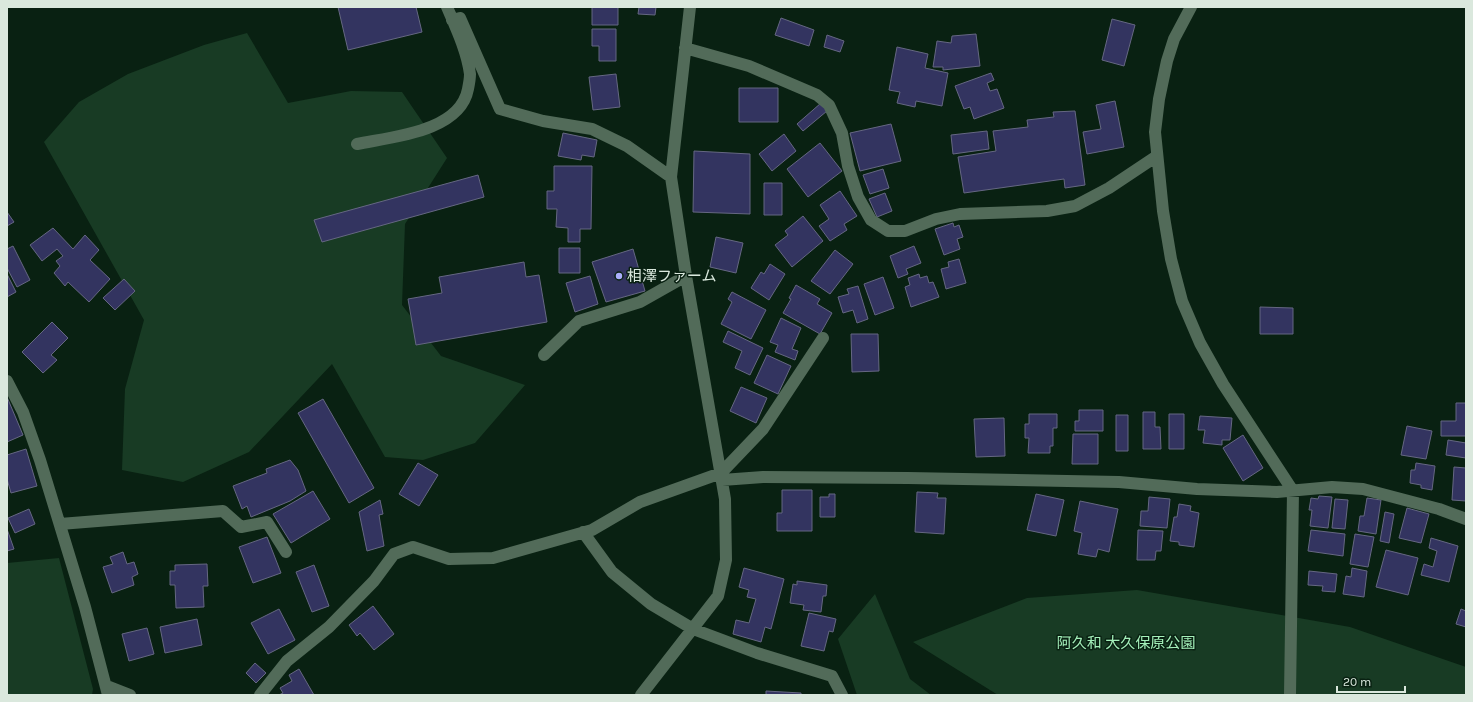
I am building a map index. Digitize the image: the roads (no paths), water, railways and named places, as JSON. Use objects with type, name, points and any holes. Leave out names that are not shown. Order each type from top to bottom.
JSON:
[{"type":"street","points":[[357,144],[419,131],[440,124],[458,109],[467,95],[470,76],[467,58],[447,7]]},
{"type":"street","points":[[642,695],[718,596],[726,560],[725,499],[686,276],[671,177],[690,7]]},
{"type":"street","points":[[1191,7],[1174,39],[1167,61],[1159,98],[1155,132],[1163,211],[1171,259],[1182,301],[1200,343],[1223,384],[1293,491],[1290,695]]},
{"type":"street","points":[[452,20],[460,18],[500,109],[543,121],[592,128],[627,146],[671,177]]},
{"type":"street","points":[[685,48],[749,66],[817,95],[829,105],[842,133],[848,166],[858,198],[871,220],[888,231],[904,231],[936,219],[960,214],[1047,211],[1075,206],[1109,188],[1157,156]]},
{"type":"street","points":[[544,355],[579,321],[640,302],[686,276]]},
{"type":"street","points":[[721,476],[763,429],[823,338]]},
{"type":"street","points":[[7,381],[23,412],[60,524],[108,691],[130,695]]},
{"type":"street","points":[[260,695],[287,661],[329,627],[374,580],[394,554],[413,547],[449,559],[493,558],[592,530],[640,502],[721,476],[1119,482],[1197,489],[1277,492],[1332,488],[1363,489],[1439,509],[1466,519]]},
{"type":"street","points":[[60,524],[223,511],[241,527],[267,522],[286,552]]},
{"type":"street","points":[[583,532],[612,572],[651,604],[693,629],[757,653],[832,676],[842,695]]},
{"type":"place","name":"相澤ファーム","points":[[619,276]]},
{"type":"park label","name":"阿久和 大久保原公園","points":[[1126,643]]}]
